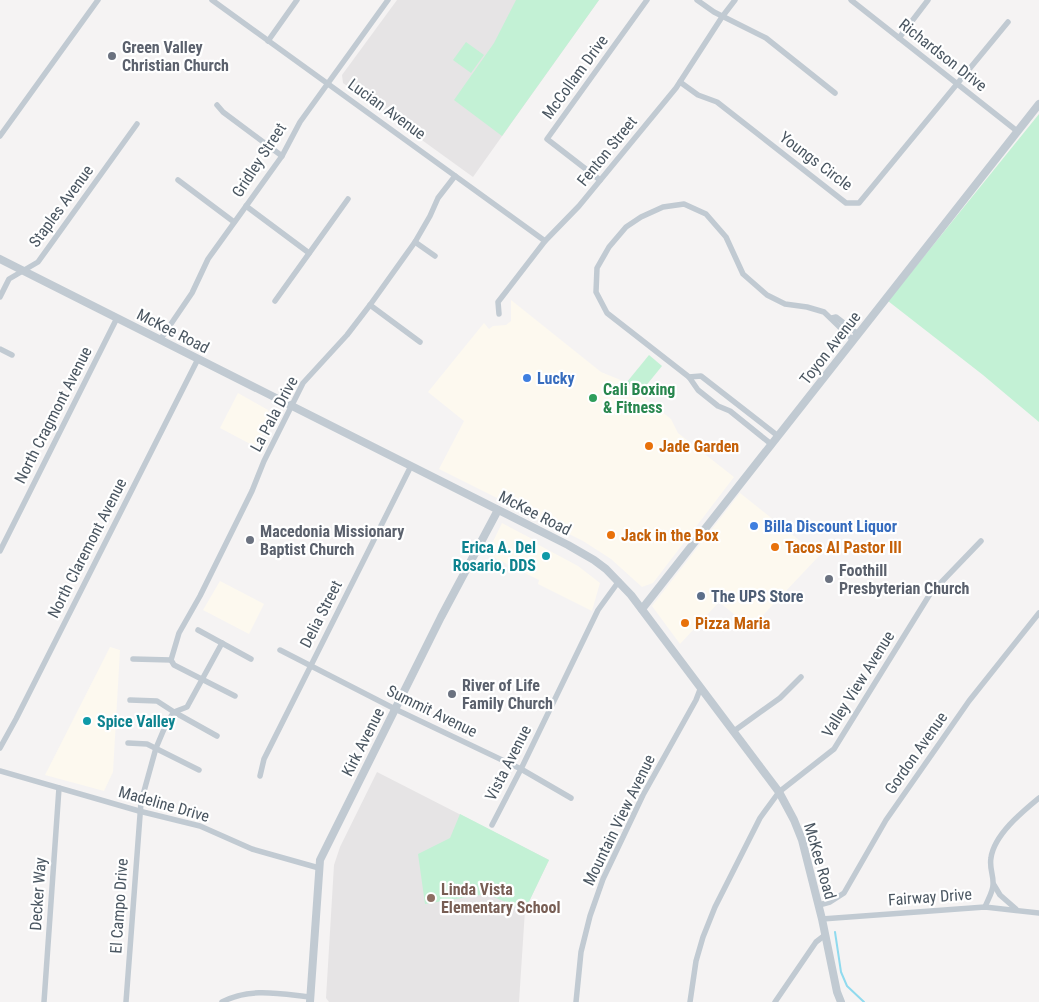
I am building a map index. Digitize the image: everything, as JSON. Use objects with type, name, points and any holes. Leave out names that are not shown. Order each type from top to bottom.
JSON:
[{"type":"street","points":[[0,136],[98,0]]},
{"type":"street","name":"Lucian Avenue","points":[[212,0],[545,241]]},
{"type":"street","points":[[268,40],[297,0]]},
{"type":"street","name":"Gridley Street","points":[[160,340],[192,293],[208,259],[282,156],[300,122],[388,0]]},
{"type":"street","name":"McCollam Drive","points":[[600,180],[547,139],[647,0]]},
{"type":"street","points":[[697,0],[722,16],[766,38],[835,93]]},
{"type":"street","name":"Fenton Street","points":[[499,314],[498,302],[545,241],[579,206],[680,82],[722,16],[736,0]]},
{"type":"street","name":"Richardson Drive","points":[[851,0],[1017,131]]},
{"type":"street","points":[[899,38],[928,0]]},
{"type":"street","points":[[957,84],[1008,22]]},
{"type":"street","name":"Youngs Circle","points":[[680,82],[698,95],[717,102],[846,203],[859,203],[957,84]]},
{"type":"street","name":"Toyon Avenue","points":[[642,610],[1039,104]]},
{"type":"street","points":[[218,105],[223,112],[282,156]]},
{"type":"street","name":"Staples Avenue","points":[[0,297],[9,279],[38,262],[137,124]]},
{"type":"street","name":"La Pala Drive","points":[[171,660],[179,633],[200,596],[303,383],[347,335],[370,305],[415,242],[438,198],[455,176]]},
{"type":"street","points":[[178,180],[234,222]]},
{"type":"street","points":[[275,301],[348,199]]},
{"type":"street","points":[[771,444],[730,411],[718,406],[698,390],[689,378],[607,313],[596,292],[597,268],[609,247],[626,227],[641,217],[663,207],[684,204],[706,214],[726,237],[743,274],[767,295],[785,304],[824,312],[832,318],[833,322],[856,337]]},
{"type":"street","points":[[246,206],[309,252]]},
{"type":"street","points":[[415,242],[435,256]]},
{"type":"street","name":"McKee Road","points":[[0,259],[568,545],[594,560],[619,581],[779,792],[794,820],[802,840],[822,920],[837,992],[841,1002]]},
{"type":"street","points":[[370,305],[420,342]]},
{"type":"street","name":"North Cragmont Avenue","points":[[0,551],[117,318]]},
{"type":"street","points":[[0,349],[12,355]]},
{"type":"street","name":"North Claremont Avenue","points":[[0,748],[198,359]]},
{"type":"street","points":[[689,378],[701,376],[778,436]]},
{"type":"street","name":"Delia Street","points":[[260,776],[264,759],[411,466]]},
{"type":"street","name":"Kirk Avenue","points":[[311,999],[319,868],[325,848],[498,510]]},
{"type":"street","name":"Valley View Avenue","points":[[690,1002],[696,962],[703,937],[715,907],[760,818],[779,792],[834,749],[930,594],[981,540]]},
{"type":"street","name":"Vista Avenue","points":[[492,825],[598,610],[619,581]]},
{"type":"street","name":"Gordon Avenue","points":[[818,905],[830,902],[844,893],[886,820],[943,738],[969,701],[1039,613]]},
{"type":"street","points":[[198,630],[251,659]]},
{"type":"street","points":[[174,712],[187,707],[222,643]]},
{"type":"street","name":"Summit Avenue","points":[[280,650],[395,709],[521,769],[571,798]]},
{"type":"street","points":[[133,659],[171,660],[174,664],[235,696]]},
{"type":"street","points":[[734,731],[780,698],[801,677]]},
{"type":"street","name":"Mountain View Avenue","points":[[576,1002],[581,952],[590,916],[603,879],[644,795],[696,700],[701,687]]},
{"type":"street","points":[[130,700],[157,701],[217,736]]},
{"type":"street","name":"El Campo Drive","points":[[126,1002],[139,811],[156,748],[167,722],[174,712]]},
{"type":"street","points":[[128,743],[147,744],[199,770]]},
{"type":"street","name":"Madeline Drive","points":[[0,771],[139,811],[200,826],[252,849],[319,868]]},
{"type":"street","name":"Decker Way","points":[[44,1002],[60,788]]},
{"type":"street","points":[[1017,910],[1000,895],[994,885],[990,866],[991,856],[995,846],[1014,820],[1039,798]]},
{"type":"street","points":[[985,907],[994,885]]},
{"type":"street","name":"Fairway Drive","points":[[822,920],[985,907],[1039,913]]},
{"type":"street","points":[[776,1002],[816,942],[825,935]]},
{"type":"street","points":[[222,1002],[251,992],[311,999]]},
{"type":"shaded area","points":[[397,0],[599,0],[473,177],[343,83],[342,75]]},
{"type":"shaded area","points":[[511,300],[601,372],[623,381],[671,419],[678,433],[734,477],[653,583],[642,587],[611,559],[583,541],[439,469],[464,421],[428,392],[484,323],[489,329],[493,326],[506,325],[511,321]]},
{"type":"shaded area","points":[[238,393],[268,410],[271,417],[256,447],[220,428]]},
{"type":"shaded area","points":[[740,493],[819,556],[751,628],[719,602],[680,644],[652,606]]},
{"type":"shaded area","points":[[502,523],[578,566],[600,583],[592,611],[538,584],[539,580],[487,554]]},
{"type":"shaded area","points":[[220,581],[264,604],[249,634],[203,610]]},
{"type":"shaded area","points":[[110,647],[120,650],[113,772],[104,791],[45,775]]},
{"type":"shaded area","name":"Linda Vista Elementary School","points":[[377,772],[549,860],[525,910],[519,1002],[329,1002],[326,998],[334,865],[340,847]]},
{"type":"green space","points":[[516,0],[599,0],[502,136],[454,100],[494,43]]},
{"type":"green space","points":[[466,42],[484,55],[471,73],[453,60]]},
{"type":"green space","points":[[1039,114],[1039,422],[983,375],[888,301]]},
{"type":"green space","points":[[649,355],[662,366],[640,393],[627,382]]},
{"type":"green space","points":[[460,814],[549,860],[525,910],[486,894],[425,904],[418,854],[450,838]]},
{"type":"waterway","points":[[835,932],[841,972],[847,986],[864,1002]]},
{"type":"place","name":"Green Valley Christian Church","points":[[112,56]]},
{"type":"place","name":"Lucky","points":[[527,378]]},
{"type":"place","name":"Cali Boxing & Fitness","points":[[593,398]]},
{"type":"place","name":"Jade Garden","points":[[649,446]]},
{"type":"place","name":"Billa Discount Liquor","points":[[754,526]]},
{"type":"place","name":"Jack in the Box","points":[[611,535]]},
{"type":"place","name":"Macedonia Missionary Baptist Church","points":[[250,540]]},
{"type":"place","name":"Tacos Al Pastor III","points":[[775,547]]},
{"type":"place","name":"Erica A. Del Rosario, DDS","points":[[546,556]]},
{"type":"place","name":"Foothill Presbyterian Church","points":[[829,579]]},
{"type":"place","name":"The UPS Store","points":[[701,596]]},
{"type":"place","name":"Pizza Maria","points":[[685,623]]},
{"type":"place","name":"River of Life Family Church","points":[[452,694]]},
{"type":"place","name":"Spice Valley","points":[[87,721]]},
{"type":"place","name":"Linda Vista Elementary School","points":[[431,898]]}]
